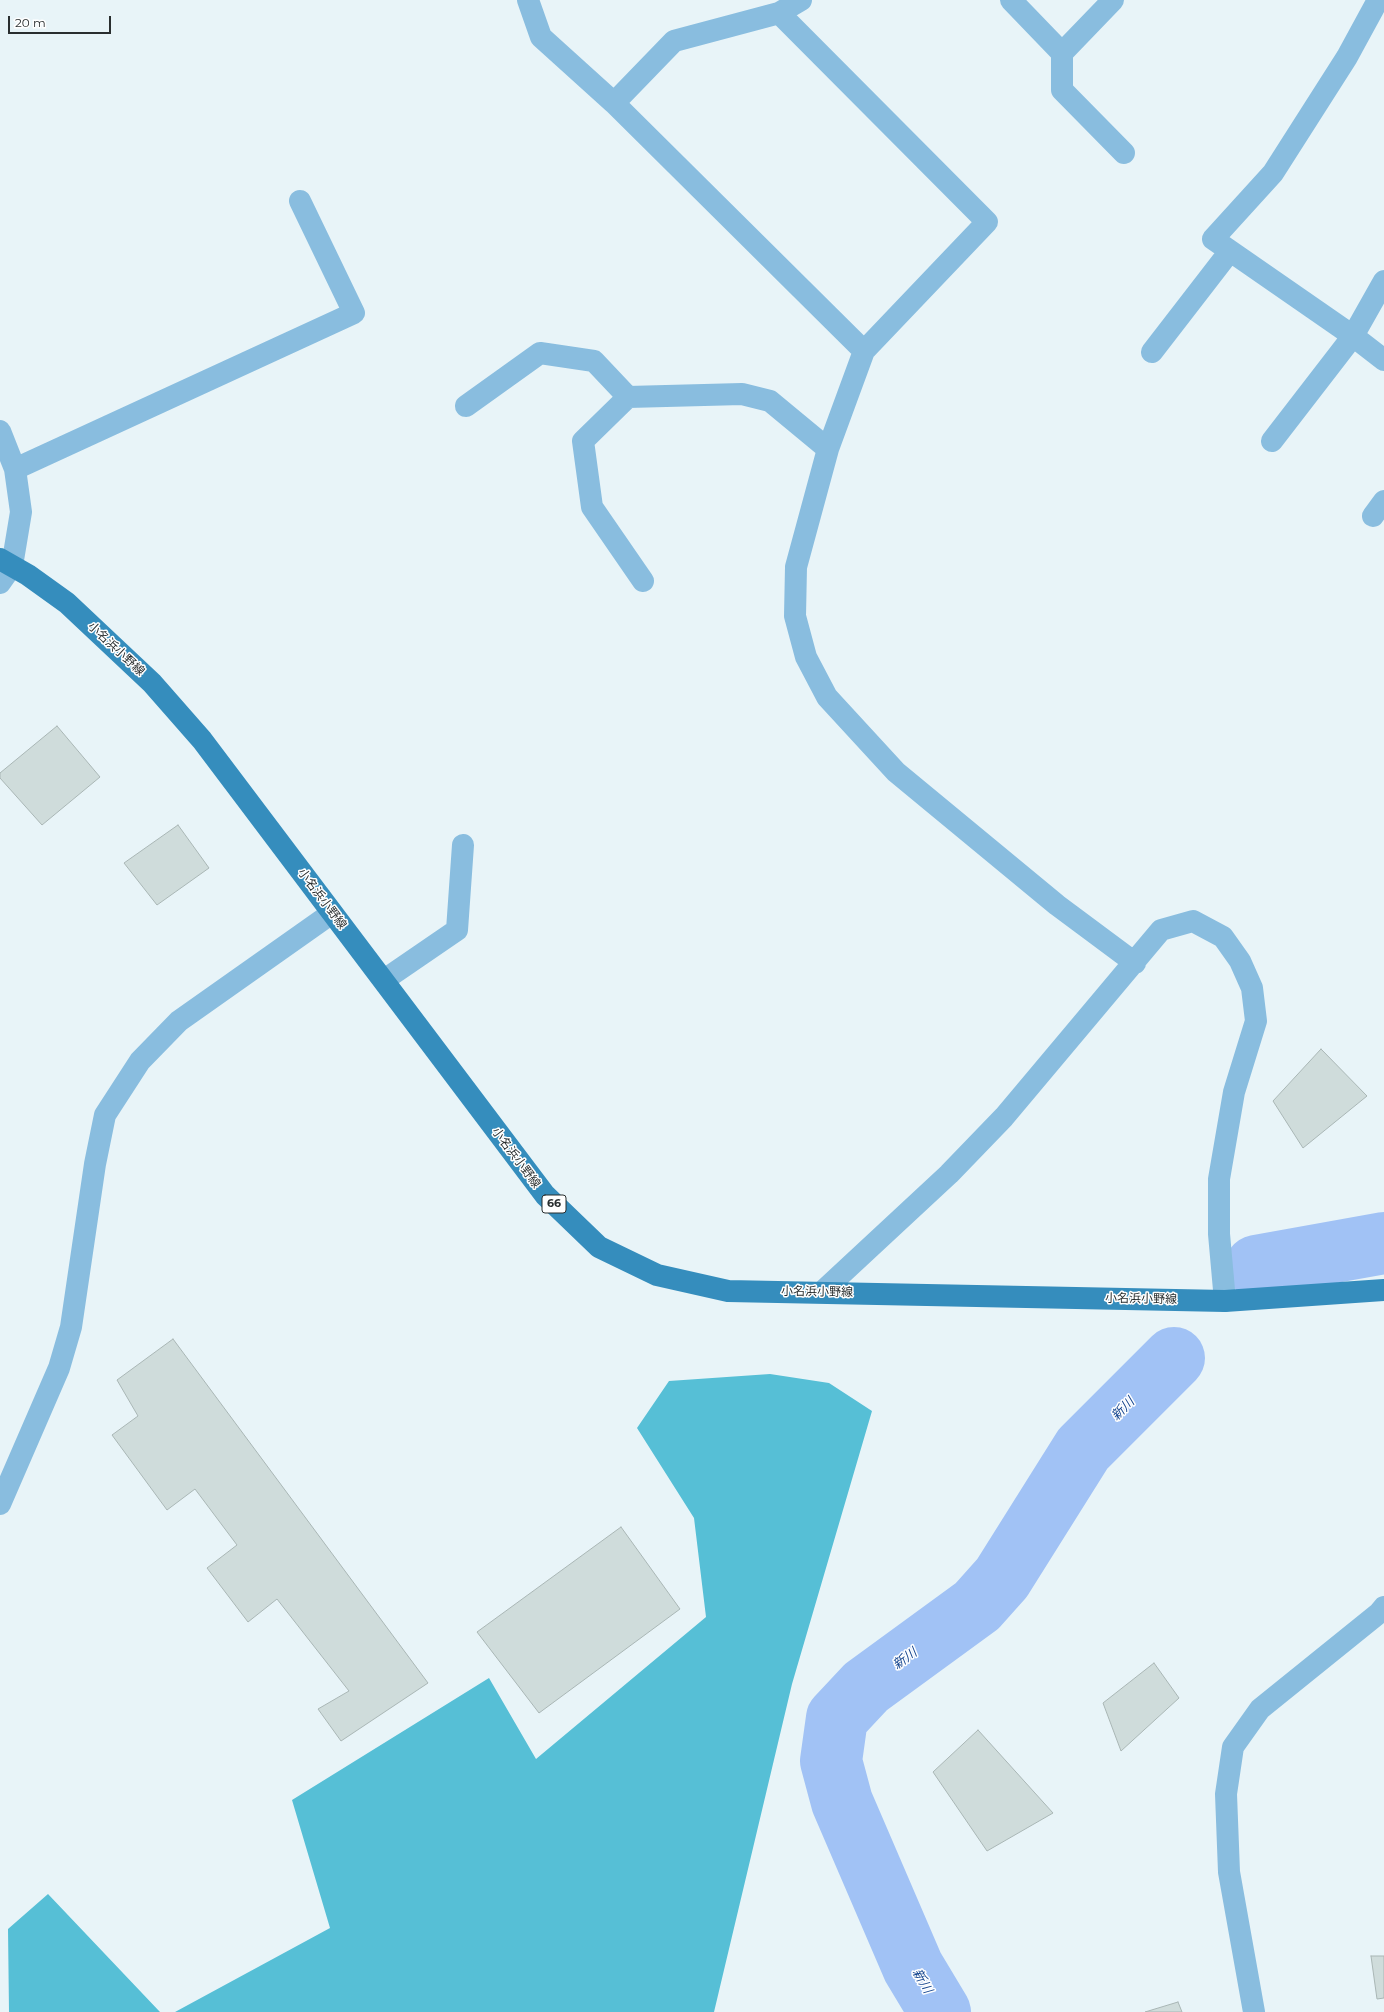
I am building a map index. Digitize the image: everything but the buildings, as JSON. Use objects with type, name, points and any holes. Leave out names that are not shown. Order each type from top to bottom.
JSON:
[{"type":"main road","name":"小名浜小野線","points":[[4,569],[28,575],[67,603],[152,683],[202,740],[384,980],[544,1195],[599,1247],[657,1275],[728,1291],[1225,1301],[1384,1290]]},
{"type":"street","points":[[528,0],[541,37],[614,103],[864,351]]},
{"type":"street","points":[[614,103],[674,41],[779,13],[801,0]]},
{"type":"street","points":[[1011,0],[1062,53]]},
{"type":"street","points":[[1113,0],[1062,53],[1062,90],[1124,153]]},
{"type":"street","points":[[1378,0],[1347,57],[1273,173],[1213,239],[1353,336],[1384,360]]},
{"type":"street","points":[[779,13],[987,222],[864,351],[828,449],[796,567],[795,616],[806,657],[827,697],[896,772],[1057,905],[1135,963]]},
{"type":"street","points":[[15,469],[354,313],[300,201]]},
{"type":"street","points":[[1152,352],[1230,251]]},
{"type":"street","points":[[1272,441],[1353,336],[1384,281]]},
{"type":"street","points":[[466,406],[540,354],[594,361],[628,397]]},
{"type":"street","points":[[643,581],[592,507],[583,441],[628,397],[749,395],[770,401],[828,449]]},
{"type":"street","points":[[0,431],[15,469],[21,512],[4,569]]},
{"type":"street","points":[[384,980],[457,930],[463,845]]},
{"type":"street","points":[[0,1504],[59,1368],[71,1327],[95,1164],[106,1115],[140,1061],[179,1021],[332,913]]},
{"type":"street","points":[[822,1292],[949,1174],[1004,1117],[1135,963],[1161,930],[1193,921],[1223,937],[1240,961],[1252,988],[1256,1021],[1234,1092],[1219,1179],[1219,1234],[1225,1301]]},
{"type":"street","points":[[1254,2012],[1229,1872],[1226,1794],[1233,1747],[1260,1709],[1379,1613],[1384,1607]]},
{"type":"shaded area","points":[[770,1374],[829,1383],[872,1411],[792,1684],[714,2012],[175,2012],[330,1928],[292,1800],[489,1678],[536,1759],[706,1617],[694,1518],[637,1428],[669,1381]]},
{"type":"shaded area","points":[[48,1894],[160,2012],[9,2012],[8,1929]]},
{"type":"waterway","name":"新川","points":[[1256,1266],[1384,1243]]},
{"type":"waterway","name":"新川","points":[[940,2012],[913,1967],[842,1802],[831,1761],[837,1718],[866,1687],[977,1606],[1002,1578],[1083,1449],[1174,1358]]}]
